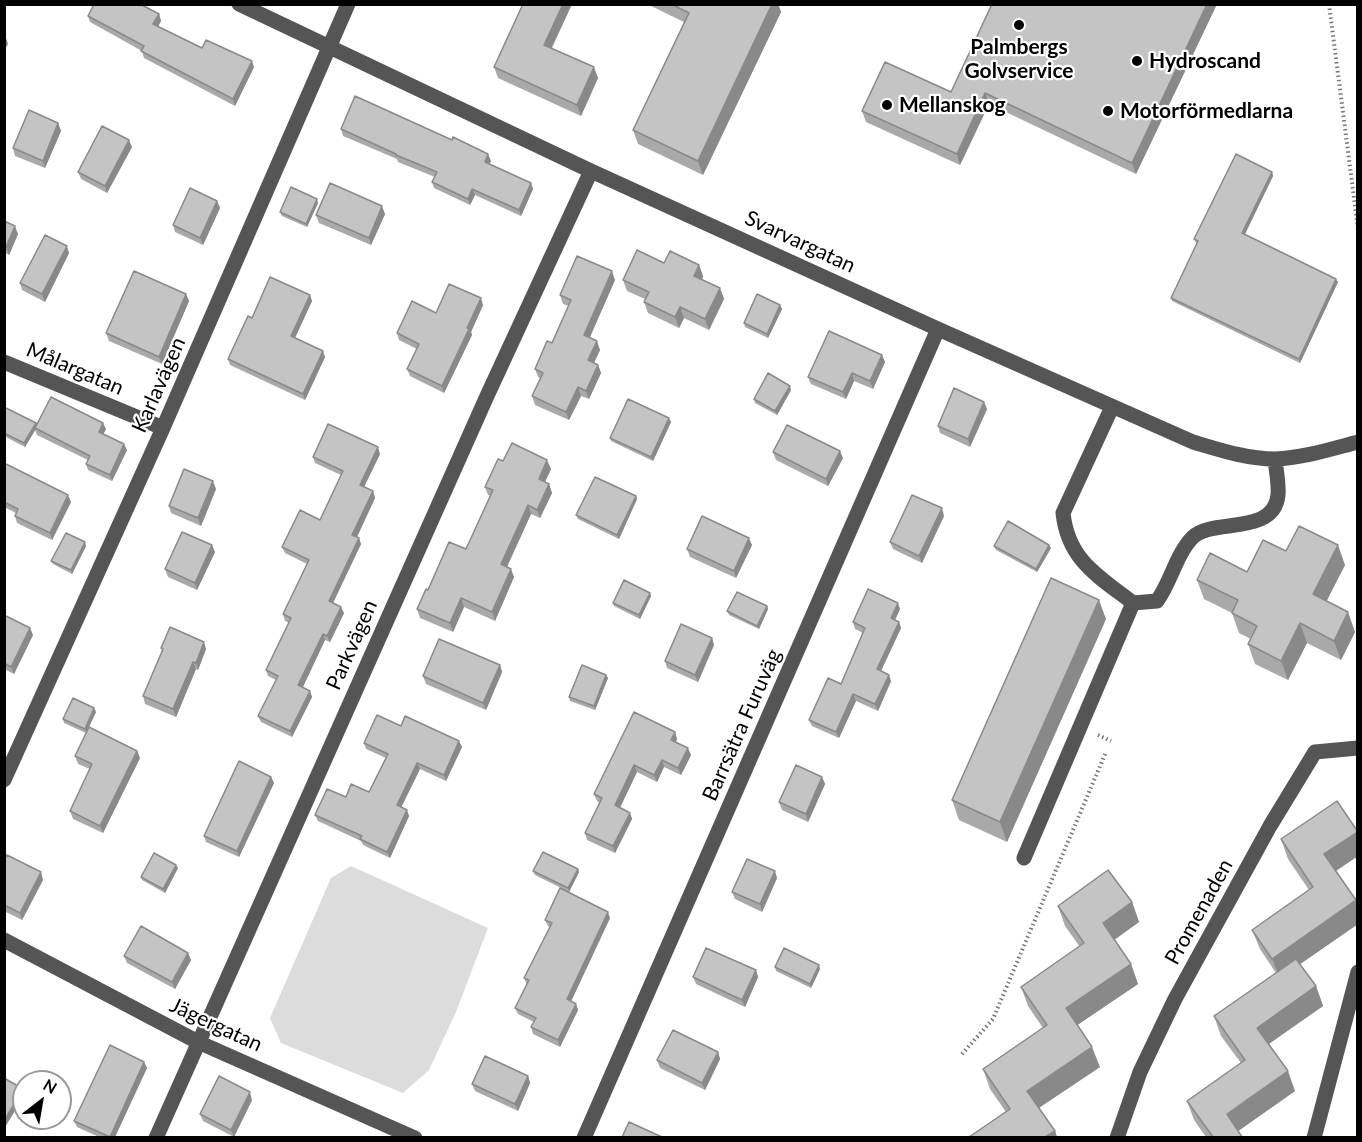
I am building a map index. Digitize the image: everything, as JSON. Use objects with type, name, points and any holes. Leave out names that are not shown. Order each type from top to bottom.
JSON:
[{"type":"street","name":"Svarvargatan","points":[[239,4],[591,171],[1193,442],[1234,454],[1275,459],[1311,454],[1358,442]]},
{"type":"street","name":"Karlavägen","points":[[4,780],[348,4]]},
{"type":"street","name":"Parkvägen","points":[[156,1137],[487,396],[591,171]]},
{"type":"street","name":"Barrsätra Furuväg","points":[[584,1137],[938,329]]},
{"type":"street","name":"Målargatan","points":[[4,363],[162,428]]},
{"type":"street","points":[[1112,407],[1063,513],[1065,530],[1073,550],[1081,561],[1133,603],[1157,601],[1167,588],[1185,548],[1194,535],[1212,528],[1242,526],[1262,518],[1274,508],[1278,496],[1275,459]]},
{"type":"street","points":[[1024,858],[1133,603]]},
{"type":"street","name":"Promenaden","points":[[1117,1137],[1140,1072],[1175,999],[1270,826],[1316,752],[1358,748]]},
{"type":"street","name":"Jägergatan","points":[[4,940],[198,1042],[415,1137]]},
{"type":"street","points":[[1314,1137],[1358,972]]},
{"type":"path","points":[[1329,4],[1358,229]]},
{"type":"path","points":[[962,1054],[993,1019],[1106,752]]},
{"type":"shaded area","points":[[351,866],[488,928],[456,1012],[429,1070],[403,1093],[281,1043],[270,1018],[331,878]]},
{"type":"building","points":[[94,4],[140,4],[159,14],[153,24],[202,48],[206,40],[252,61],[233,99],[141,51],[144,46],[88,16]]},
{"type":"building","points":[[523,4],[563,4],[544,45],[594,67],[577,105],[494,67]]},
{"type":"building","points":[[671,4],[772,4],[698,161],[633,130],[689,13]]},
{"type":"building","points":[[992,4],[1207,4],[1132,163],[985,93],[957,154],[862,111],[885,62],[951,92]]},
{"type":"building","points":[[355,96],[488,154],[485,162],[531,183],[519,210],[472,189],[468,199],[432,182],[437,172],[341,129]]},
{"type":"building","points":[[29,110],[58,123],[43,161],[13,148]]},
{"type":"building","points":[[102,126],[129,140],[105,186],[78,172]]},
{"type":"building","points":[[1236,154],[1272,172],[1242,233],[1336,279],[1299,359],[1171,298],[1198,241],[1194,239]]},
{"type":"building","points":[[330,183],[382,206],[369,238],[316,215]]},
{"type":"building","points":[[291,187],[317,199],[306,224],[280,212]]},
{"type":"building","points":[[190,188],[217,201],[200,238],[173,225]]},
{"type":"building","points":[[4,221],[15,226],[6,247],[4,246]]},
{"type":"building","points":[[45,235],[67,246],[42,294],[20,283]]},
{"type":"building","points":[[637,250],[664,263],[670,251],[699,265],[694,276],[720,288],[705,319],[680,307],[675,317],[644,302],[649,292],[623,280]]},
{"type":"building","points":[[577,256],[612,271],[584,335],[597,341],[588,360],[598,365],[586,391],[578,387],[566,412],[532,396],[543,373],[535,369],[547,341],[552,343],[571,300],[560,295]]},
{"type":"building","points":[[134,271],[186,294],[159,357],[106,333]]},
{"type":"building","points":[[270,277],[310,295],[291,336],[323,351],[303,394],[228,359],[248,316],[252,318]]},
{"type":"building","points":[[449,284],[481,298],[442,386],[407,369],[419,344],[397,333],[412,301],[436,313]]},
{"type":"building","points":[[757,294],[780,305],[767,334],[744,323]]},
{"type":"building","points":[[829,331],[882,355],[870,381],[852,373],[843,392],[808,377]]},
{"type":"building","points":[[768,373],[790,386],[775,411],[754,399]]},
{"type":"building","points":[[954,388],[984,402],[968,439],[938,426]]},
{"type":"building","points":[[51,397],[103,423],[99,432],[124,444],[110,475],[86,464],[90,456],[35,428]]},
{"type":"building","points":[[628,399],[669,418],[651,457],[610,438]]},
{"type":"building","points":[[4,407],[36,423],[24,443],[4,433]]},
{"type":"building","points":[[328,424],[378,447],[360,485],[373,491],[352,535],[359,538],[329,601],[341,607],[327,636],[323,634],[298,685],[310,691],[290,731],[258,716],[278,676],[266,670],[291,618],[283,614],[309,560],[282,547],[300,510],[320,520],[343,471],[313,457]]},
{"type":"building","points":[[787,425],[840,451],[826,479],[773,452]]},
{"type":"building","points":[[512,443],[547,460],[539,479],[549,484],[537,510],[528,505],[501,564],[511,569],[492,612],[461,598],[450,623],[417,609],[449,542],[466,549],[493,490],[485,487],[498,459],[503,461]]},
{"type":"building","points":[[4,463],[68,495],[50,533],[15,516],[18,509],[4,502]]},
{"type":"building","points":[[184,469],[213,481],[198,518],[169,506]]},
{"type":"building","points":[[595,477],[636,496],[617,535],[576,515]]},
{"type":"building","points":[[912,495],[942,508],[919,556],[890,542]]},
{"type":"building","points":[[702,516],[749,538],[734,571],[687,549]]},
{"type":"building","points":[[1008,521],[1049,545],[1036,569],[994,546]]},
{"type":"building","points":[[1299,526],[1338,545],[1313,594],[1348,612],[1334,641],[1300,623],[1281,661],[1248,644],[1257,626],[1232,613],[1238,600],[1197,580],[1210,553],[1247,572],[1263,540],[1286,551]]},
{"type":"building","points":[[182,532],[212,545],[195,583],[165,569]]},
{"type":"building","points":[[66,533],[85,542],[71,570],[51,561]]},
{"type":"building","points":[[1051,578],[1099,600],[1000,822],[952,800]]},
{"type":"building","points":[[624,580],[650,593],[639,615],[613,603]]},
{"type":"building","points":[[868,589],[898,603],[891,618],[899,622],[877,669],[889,675],[875,704],[853,694],[836,732],[809,720],[828,678],[841,684],[865,628],[853,622]]},
{"type":"building","points":[[737,592],[767,606],[757,626],[727,611]]},
{"type":"building","points":[[4,615],[30,628],[11,667],[4,663]]},
{"type":"building","points":[[681,624],[712,638],[695,675],[665,661]]},
{"type":"building","points":[[170,627],[204,642],[173,709],[143,696]]},
{"type":"building","points":[[439,639],[500,665],[483,703],[423,676]]},
{"type":"building","points":[[582,665],[606,675],[594,706],[569,697]]},
{"type":"building","points":[[73,698],[94,708],[85,729],[63,719]]},
{"type":"building","points":[[634,712],[675,732],[671,740],[688,748],[678,768],[662,760],[654,775],[634,765],[615,805],[630,813],[613,846],[585,833],[602,798],[594,794]]},
{"type":"building","points":[[377,715],[401,726],[405,716],[459,741],[444,775],[417,763],[397,805],[407,810],[387,852],[360,839],[362,836],[315,815],[327,789],[346,797],[351,784],[369,792],[388,754],[364,743]]},
{"type":"building","points":[[89,727],[137,751],[100,826],[70,811],[92,764],[75,756]]},
{"type":"building","points":[[239,761],[271,777],[237,851],[204,836]]},
{"type":"building","points":[[796,765],[822,777],[806,814],[779,802]]},
{"type":"building","points":[[1337,801],[1358,832],[1324,854],[1356,900],[1272,959],[1252,930],[1313,887],[1281,839]]},
{"type":"building","points":[[543,852],[578,869],[568,888],[533,871]]},
{"type":"building","points":[[154,853],[176,865],[163,889],[141,877]]},
{"type":"building","points":[[7,855],[41,872],[20,913],[4,905],[4,860]]},
{"type":"building","points":[[747,859],[775,871],[760,904],[732,892]]},
{"type":"building","points":[[1108,870],[1132,902],[1103,923],[1131,964],[1066,1008],[1092,1047],[1027,1091],[1055,1131],[1045,1137],[969,1137],[1010,1109],[983,1069],[1047,1025],[1021,987],[1084,943],[1058,906]]},
{"type":"building","points":[[560,888],[608,912],[567,999],[576,1004],[558,1040],[531,1027],[536,1018],[515,1008],[529,980],[524,978],[552,923],[545,920]]},
{"type":"building","points":[[141,926],[188,953],[172,982],[124,956]]},
{"type":"building","points":[[706,948],[756,970],[742,1000],[693,977]]},
{"type":"building","points":[[784,948],[819,965],[810,984],[775,967]]},
{"type":"building","points":[[1296,959],[1316,986],[1257,1028],[1288,1071],[1227,1114],[1242,1137],[1213,1137],[1187,1101],[1245,1060],[1214,1016]]},
{"type":"building","points":[[673,1030],[718,1052],[702,1083],[657,1060]]},
{"type":"building","points":[[110,1045],[144,1062],[110,1137],[74,1121]]},
{"type":"building","points":[[485,1056],[528,1076],[515,1104],[472,1084]]},
{"type":"building","points":[[219,1076],[250,1092],[231,1130],[200,1114]]},
{"type":"building","points":[[4,1078],[12,1083],[12,1108],[4,1121]]},
{"type":"building","points":[[629,1122],[662,1137],[622,1137]]},
{"type":"place","name":"Palmbergs Golvservice","points":[[1019,25]]},
{"type":"place","name":"Hydroscand","points":[[1137,61]]},
{"type":"place","name":"Mellanskog","points":[[887,105]]},
{"type":"place","name":"Motorförmedlarna","points":[[1108,111]]}]
